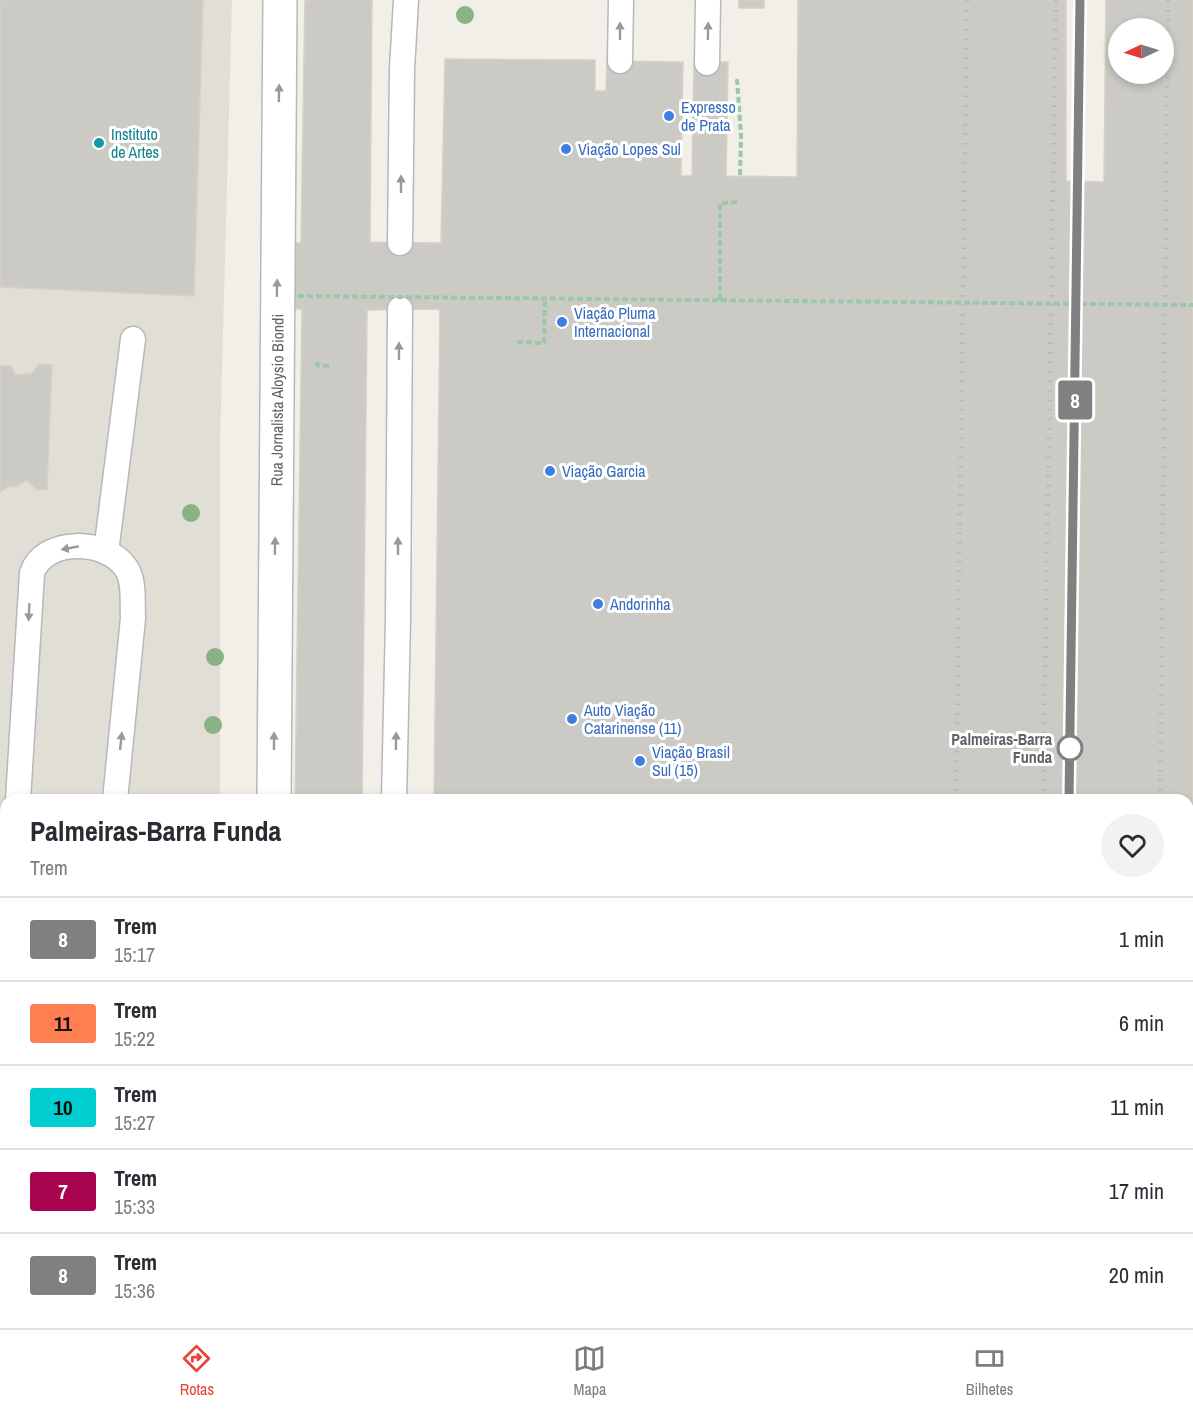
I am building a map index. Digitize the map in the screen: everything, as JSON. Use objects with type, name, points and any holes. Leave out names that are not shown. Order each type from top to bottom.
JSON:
[{"type":"street","name":"Rua Jornalista Aloysio Biondi","points":[[274,794],[280,0]]},
{"type":"lane","points":[[400,243],[402,69],[406,0]]},
{"type":"lane","points":[[620,61],[621,0]]},
{"type":"lane","points":[[707,63],[708,0]]},
{"type":"lane","points":[[394,794],[400,309]]},
{"type":"lane","points":[[106,552],[133,339]]},
{"type":"lane","points":[[18,794],[30,592],[36,562],[41,556],[71,547],[89,546],[106,552],[126,568],[132,590],[133,618],[116,794]]},
{"type":"path","points":[[736,70],[741,136],[740,176]]},
{"type":"path","points":[[720,300],[720,203],[739,202]]},
{"type":"path","points":[[298,296],[1193,305]]},
{"type":"path","points":[[517,342],[544,342],[545,299]]},
{"type":"path","points":[[316,365],[331,366]]},
{"type":"shaded area","points":[[0,0],[232,0],[220,443],[220,794],[0,794]]},
{"type":"building","name":"Instituto de Artes","points":[[0,0],[203,0],[194,296],[0,287]]},
{"type":"building","points":[[305,0],[372,0],[370,242],[441,243],[445,59],[595,60],[595,91],[606,91],[607,61],[683,62],[681,176],[692,176],[694,63],[728,62],[726,176],[797,177],[798,0],[1066,0],[1066,181],[1104,182],[1106,0],[1193,0],[1193,794],[434,794],[440,309],[367,310],[362,794],[295,794],[302,309],[282,309],[282,242],[301,243]]},
{"type":"building","points":[[739,0],[764,0],[764,8],[739,8]]},
{"type":"building","points":[[39,364],[52,365],[47,489],[37,490],[27,480],[16,487],[9,486],[0,492],[0,366],[11,366],[15,375],[32,373]]},
{"type":"railway","points":[[956,794],[967,0]]},
{"type":"railway","points":[[1043,794],[1056,0]]},
{"type":"railway","points":[[1069,794],[1080,0]]},
{"type":"railway","points":[[1160,794],[1168,0]]},
{"type":"train","name":"8","points":[[1069,794],[1080,0]]},
{"type":"place","name":"Expresso de Prata","points":[[669,116]]},
{"type":"place","name":"Instituto de Artes","points":[[99,143]]},
{"type":"place","name":"Viação Lopes Sul","points":[[566,149]]},
{"type":"place","name":"Viação Pluma Internacional","points":[[562,322]]},
{"type":"place","name":"Viação Garcia","points":[[550,471]]},
{"type":"place","name":"Andorinha","points":[[598,604]]},
{"type":"place","name":"Auto Viação Catarinense (11)","points":[[572,719]]},
{"type":"place","name":"Palmeiras-Barra Funda","points":[[1070,748]]},
{"type":"place","name":"Viação Brasil Sul (15)","points":[[640,761]]}]
